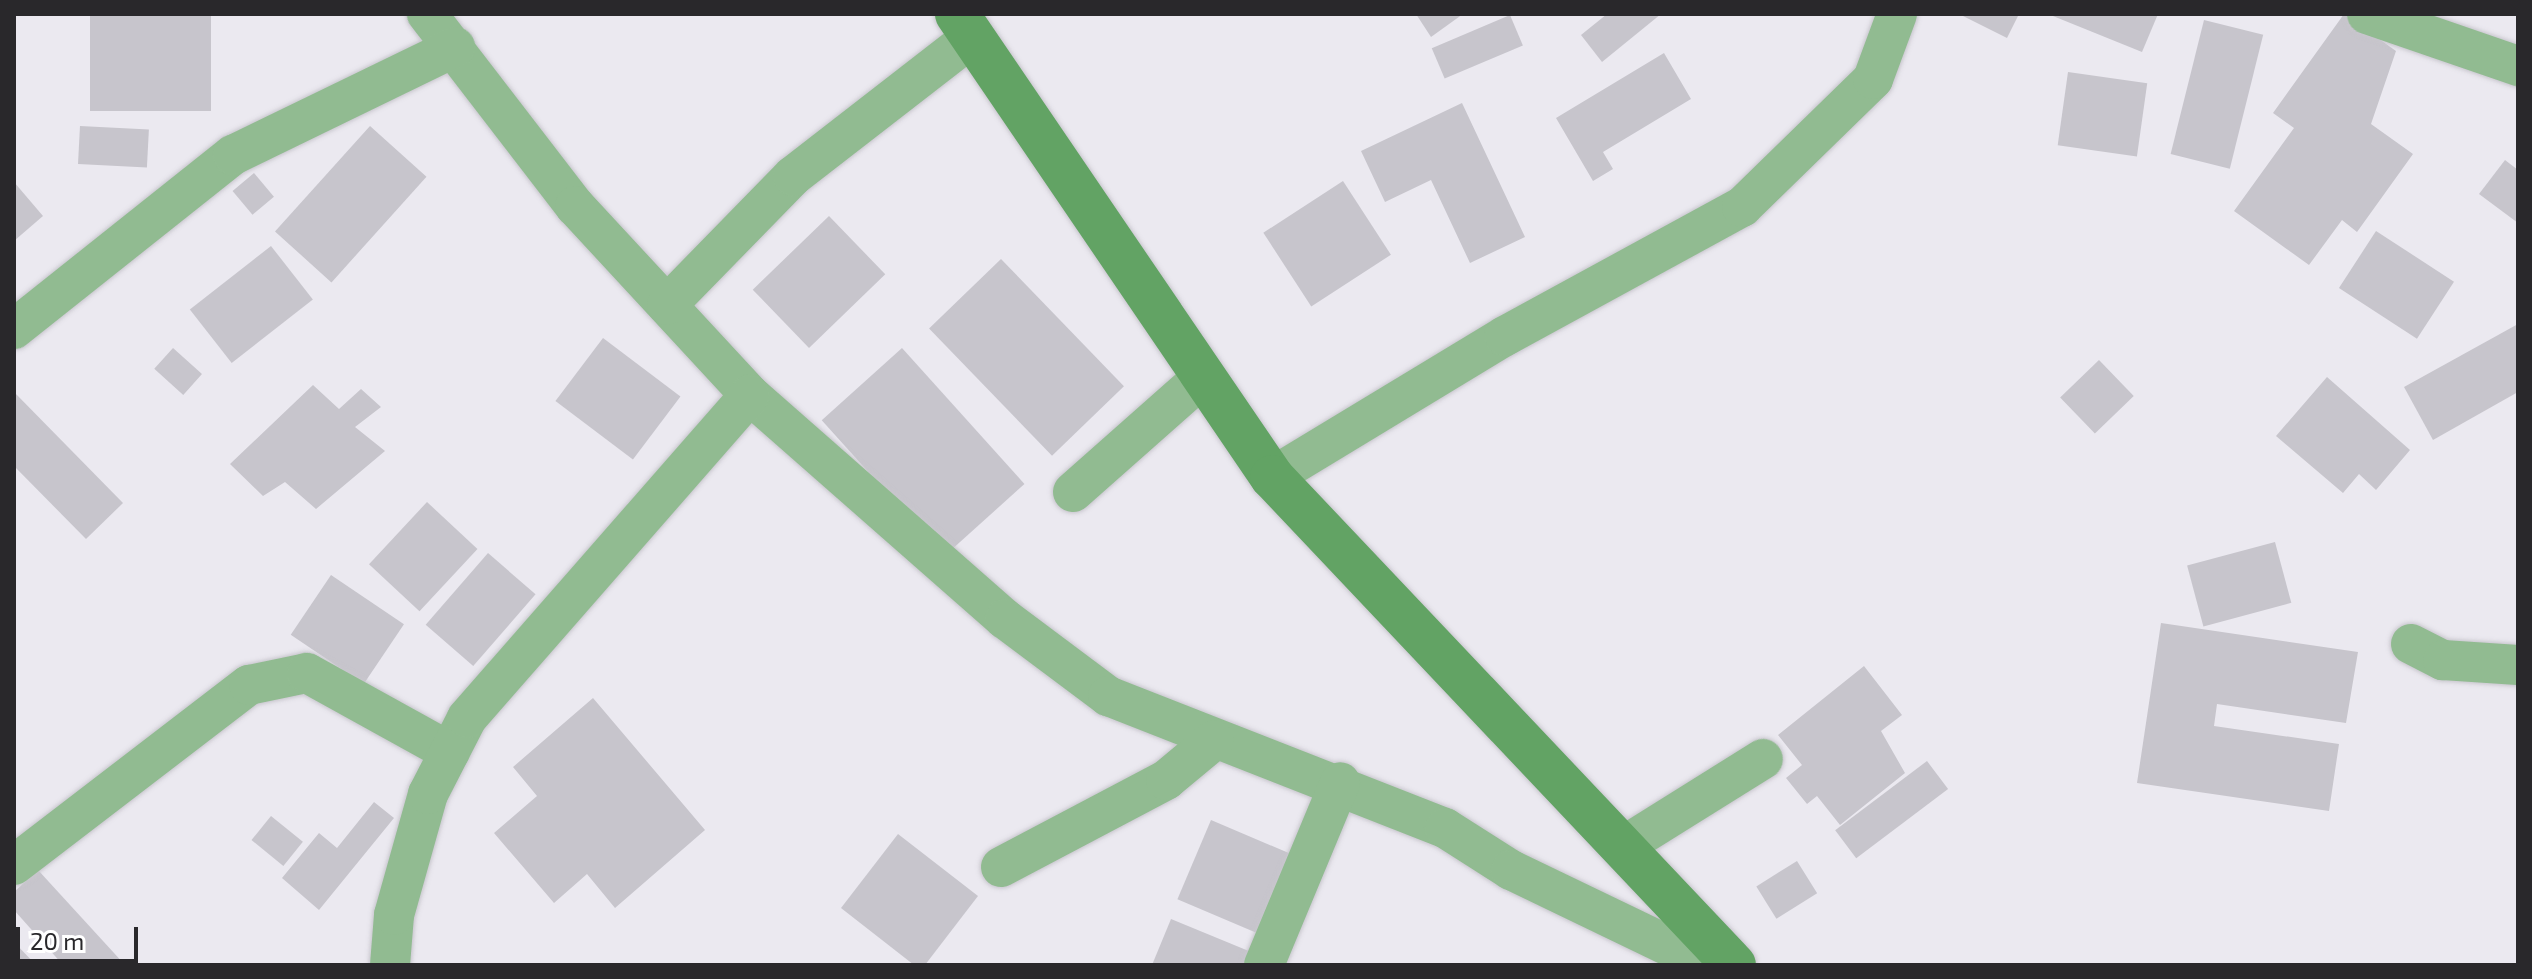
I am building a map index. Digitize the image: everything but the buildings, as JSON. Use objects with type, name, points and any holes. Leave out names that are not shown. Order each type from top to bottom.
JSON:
[{"type":"street","points":[[427,14],[575,206],[750,395],[1005,619],[1108,696],[1214,740],[1340,782],[1445,828],[1511,870],[1708,965]]},
{"type":"street","points":[[1272,477],[1505,336],[1653,262],[1742,207],[1873,79],[1897,14]]},
{"type":"street","points":[[2367,14],[2518,66]]},
{"type":"street","points":[[667,305],[793,176],[964,25],[1272,477],[1734,965]]},
{"type":"street","points":[[14,329],[233,155],[455,47]]},
{"type":"street","points":[[1073,492],[1203,377]]},
{"type":"street","points":[[390,965],[394,915],[428,794],[467,718],[750,395]]},
{"type":"street","points":[[2411,644],[2443,660],[2518,665]]},
{"type":"street","points":[[14,865],[249,685],[307,673],[450,752]]},
{"type":"street","points":[[1001,867],[1166,780],[1214,740]]},
{"type":"street","points":[[1622,847],[1763,759]]},
{"type":"street","points":[[1264,965],[1340,782]]}]
